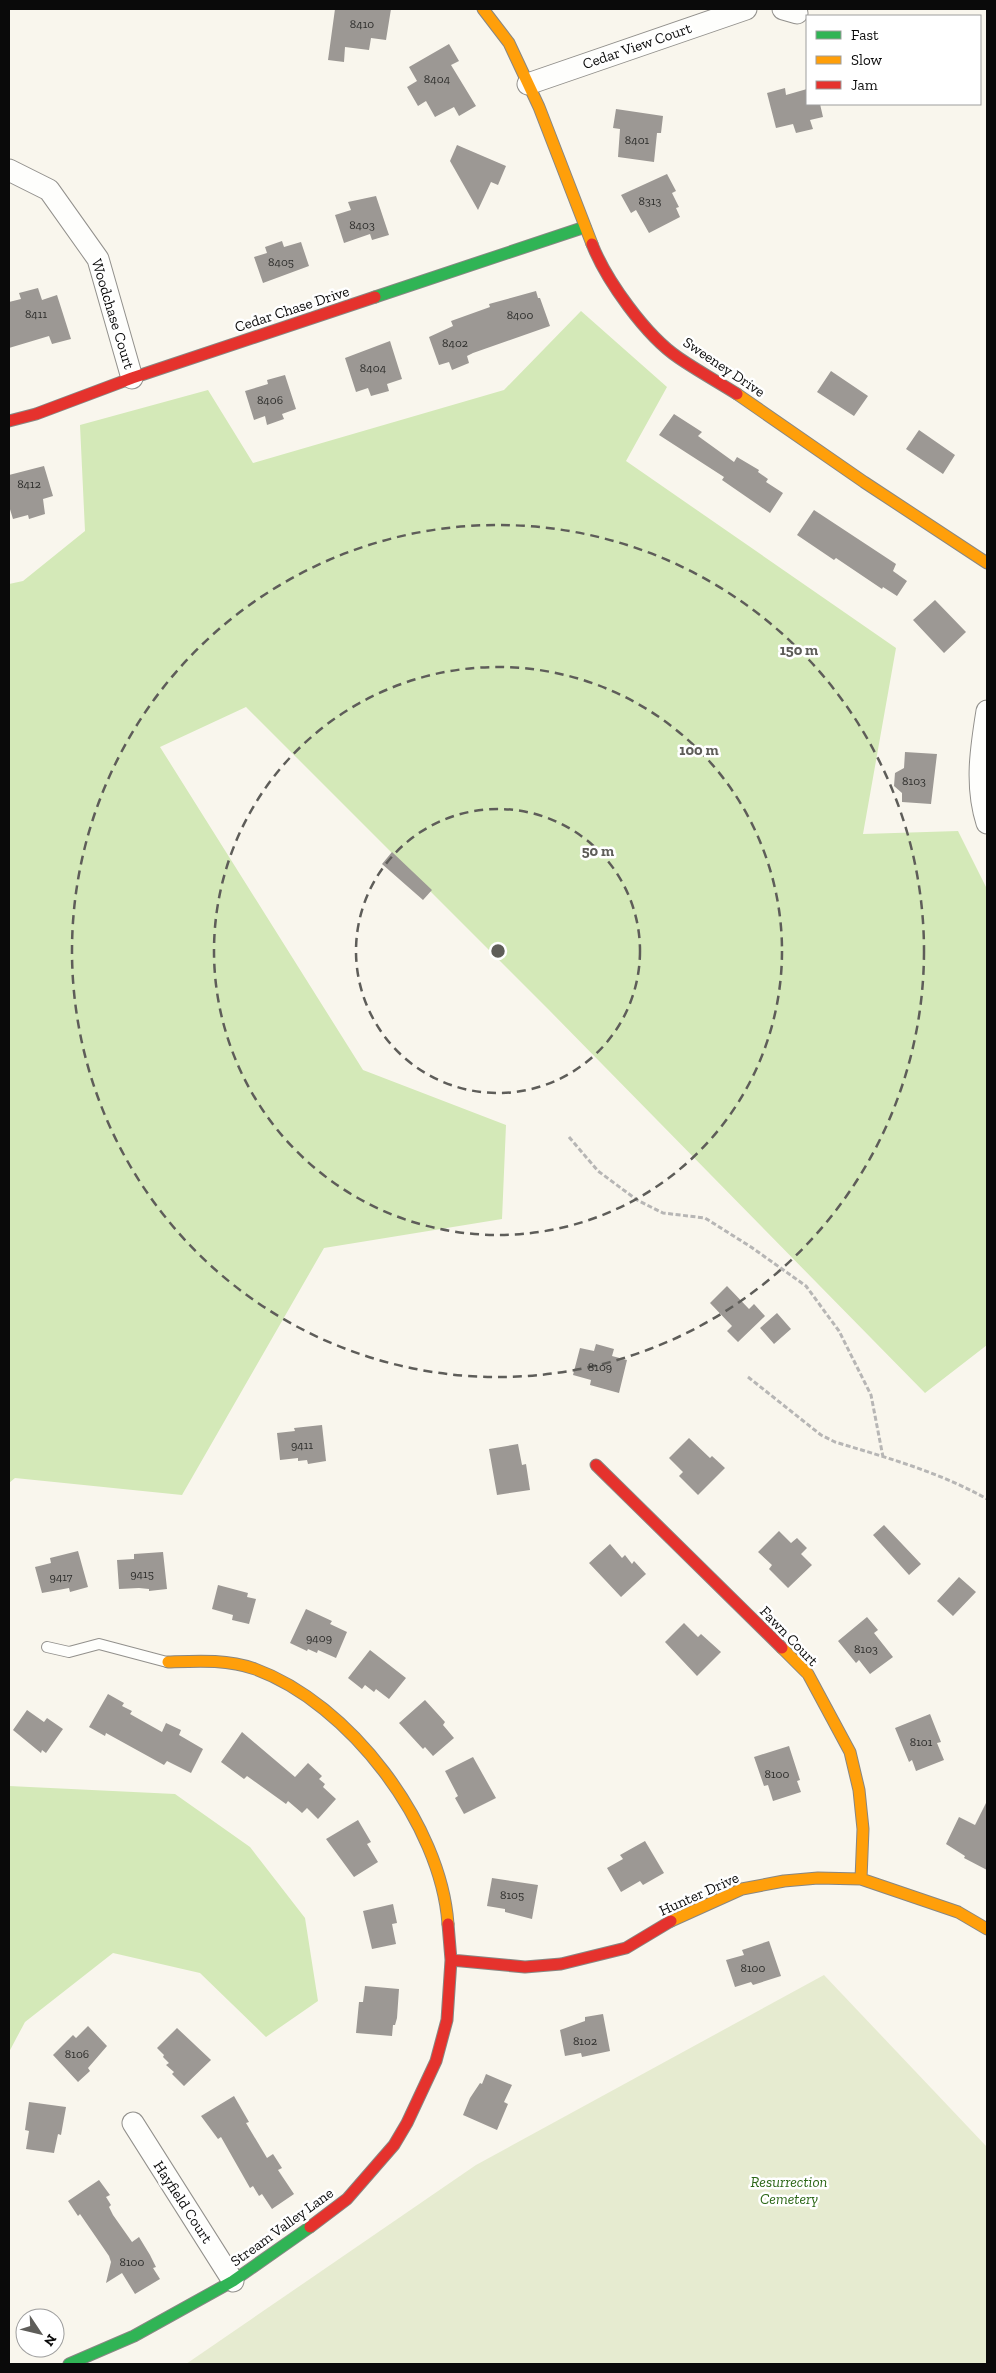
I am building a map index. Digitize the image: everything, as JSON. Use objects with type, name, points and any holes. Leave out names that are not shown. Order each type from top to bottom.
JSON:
[{"type":"street","name":"Sweeney Drive","points":[[483,9],[509,43],[540,107],[601,267],[640,321],[677,357],[736,393],[864,482],[987,563]]},
{"type":"street","name":"Cedar View Court","points":[[528,84],[746,9]]},
{"type":"street","name":"Woodchase Court","points":[[9,170],[49,190],[98,259],[132,378]]},
{"type":"street","name":"Cedar Chase Drive","points":[[9,421],[36,414],[132,378],[585,227]]},
{"type":"street","points":[[987,711],[979,756],[983,810],[987,823]]},
{"type":"street","name":"Fawn Court","points":[[596,1465],[808,1674],[850,1752],[859,1790],[863,1829],[861,1879]]},
{"type":"street","name":"Stream Valley Lane","points":[[69,2364],[134,2336],[233,2281],[347,2199],[394,2145],[408,2123],[436,2061],[447,2020],[451,1960],[447,1903],[431,1853],[410,1807],[383,1769],[357,1741],[323,1710],[294,1688],[254,1669],[217,1661],[168,1662]]},
{"type":"street","name":"Hunter Drive","points":[[451,1960],[525,1967],[560,1964],[626,1948],[682,1915],[742,1889],[784,1881],[818,1878],[861,1879],[958,1912],[987,1929]]},
{"type":"street","name":"Hayfield Court","points":[[133,2123],[233,2281]]},
{"type":"lane","points":[[47,1647],[69,1652],[98,1644],[168,1662]]},
{"type":"path","points":[[569,1138],[598,1170],[637,1200],[663,1213],[705,1218],[751,1247],[806,1286],[839,1331],[870,1395],[883,1457]]},
{"type":"path","points":[[748,1377],[821,1435],[835,1442],[925,1470],[958,1483],[987,1499]]},
{"type":"green space","points":[[581,311],[667,387],[626,461],[896,648],[863,834],[958,831],[987,889],[987,1345],[925,1393],[549,1010],[246,707],[160,747],[363,1070],[506,1125],[502,1219],[324,1248],[182,1495],[15,1478],[9,1483],[9,584],[23,581],[85,531],[80,425],[208,390],[253,463],[504,390]]},
{"type":"green space","points":[[9,1786],[175,1794],[250,1847],[305,1918],[318,2001],[266,2037],[200,1973],[113,1953],[25,2022],[9,2052]]},
{"type":"green space","name":"Resurrection Cemetery","points":[[824,1975],[987,2147],[987,2364],[186,2364],[476,2165]]},
{"type":"building","points":[[335,9],[391,9],[386,40],[371,38],[369,50],[345,47],[344,62],[328,60]]},
{"type":"building","points":[[449,44],[459,61],[451,65],[476,106],[459,116],[454,107],[435,117],[426,101],[418,106],[407,87],[417,81],[409,67]]},
{"type":"building","points":[[785,88],[786,95],[806,89],[806,105],[820,105],[823,117],[810,120],[813,129],[796,133],[793,124],[776,128],[767,93]]},
{"type":"building","points":[[616,109],[663,116],[661,133],[657,133],[654,162],[618,157],[620,129],[613,128]]},
{"type":"building","points":[[457,145],[506,166],[498,185],[491,182],[478,210],[450,161]]},
{"type":"building","points":[[667,174],[676,191],[672,193],[679,207],[676,208],[680,217],[649,233],[636,210],[631,213],[621,195]]},
{"type":"building","points":[[376,196],[389,235],[372,240],[370,234],[344,243],[335,215],[351,210],[348,202]]},
{"type":"building","points":[[282,241],[284,247],[301,242],[309,266],[263,283],[254,257],[267,253],[265,247]]},
{"type":"building","points":[[38,288],[42,300],[57,295],[71,339],[52,344],[49,336],[9,348],[9,302],[21,299],[19,293]]},
{"type":"building","points":[[536,291],[550,326],[473,353],[467,356],[469,363],[452,370],[449,362],[439,365],[429,337],[453,326],[451,321],[490,307],[489,304]]},
{"type":"building","points":[[390,341],[402,379],[387,384],[389,391],[371,396],[368,388],[356,392],[345,358]]},
{"type":"building","points":[[831,371],[868,396],[854,416],[817,392]]},
{"type":"building","points":[[285,375],[296,409],[282,414],[284,419],[267,425],[265,416],[254,420],[245,391],[268,384],[267,380]]},
{"type":"building","points":[[674,414],[702,432],[698,436],[734,462],[737,457],[759,470],[758,472],[768,479],[766,482],[783,493],[770,513],[722,480],[724,477],[659,435]]},
{"type":"building","points":[[919,430],[955,455],[943,474],[906,449]]},
{"type":"building","points":[[44,466],[53,496],[43,499],[45,514],[29,519],[28,515],[13,519],[9,506],[9,475]]},
{"type":"building","points":[[814,510],[896,564],[893,571],[907,581],[897,596],[883,587],[882,589],[836,558],[834,560],[797,535]]},
{"type":"building","points":[[935,600],[966,632],[944,653],[913,620]]},
{"type":"building","points":[[905,752],[937,754],[931,804],[902,802],[902,793],[894,786],[895,773],[904,768]]},
{"type":"building","points":[[392,852],[432,890],[423,900],[382,864]]},
{"type":"building","points":[[727,1286],[749,1309],[754,1304],[765,1316],[738,1342],[727,1331],[732,1326],[710,1303]]},
{"type":"building","points":[[777,1313],[791,1329],[774,1344],[760,1328]]},
{"type":"building","points":[[596,1344],[614,1349],[612,1356],[627,1360],[619,1393],[590,1385],[591,1380],[573,1375],[580,1348],[594,1351]]},
{"type":"building","points":[[322,1425],[326,1461],[308,1464],[307,1460],[298,1461],[298,1458],[280,1460],[277,1433],[295,1431],[294,1428]]},
{"type":"building","points":[[689,1438],[710,1458],[712,1456],[725,1468],[698,1495],[679,1476],[683,1472],[669,1458]]},
{"type":"building","points":[[518,1444],[522,1465],[526,1464],[530,1490],[497,1495],[489,1449]]},
{"type":"building","points":[[884,1525],[921,1564],[909,1575],[873,1535]]},
{"type":"building","points":[[779,1531],[791,1543],[797,1538],[807,1548],[801,1554],[812,1565],[788,1588],[769,1569],[772,1565],[758,1552]]},
{"type":"building","points":[[610,1544],[622,1558],[625,1555],[632,1564],[634,1561],[646,1574],[621,1597],[589,1563]]},
{"type":"building","points":[[78,1551],[88,1587],[70,1592],[69,1588],[42,1593],[35,1567],[51,1563],[50,1558]]},
{"type":"building","points":[[163,1552],[167,1589],[149,1591],[149,1589],[139,1588],[119,1589],[117,1560],[134,1559],[134,1554]]},
{"type":"building","points":[[959,1577],[976,1592],[953,1616],[937,1601]]},
{"type":"building","points":[[218,1585],[248,1593],[247,1597],[256,1599],[249,1624],[232,1620],[233,1615],[212,1609]]},
{"type":"building","points":[[306,1609],[332,1621],[330,1624],[347,1632],[336,1658],[318,1650],[317,1653],[308,1649],[307,1651],[290,1643]]},
{"type":"building","points":[[867,1617],[878,1630],[874,1633],[893,1657],[870,1674],[859,1660],[856,1663],[838,1641]]},
{"type":"building","points":[[684,1623],[698,1637],[701,1634],[721,1652],[697,1676],[665,1642]]},
{"type":"building","points":[[370,1650],[406,1678],[389,1699],[376,1689],[374,1692],[365,1685],[362,1689],[348,1678]]},
{"type":"building","points":[[108,1694],[124,1703],[122,1706],[132,1711],[130,1714],[162,1732],[166,1723],[181,1730],[179,1735],[203,1749],[191,1773],[167,1761],[164,1765],[106,1733],[105,1736],[89,1727]]},
{"type":"building","points":[[425,1700],[445,1722],[443,1725],[454,1738],[433,1756],[425,1747],[423,1749],[399,1723]]},
{"type":"building","points":[[27,1710],[44,1722],[47,1718],[63,1729],[46,1753],[42,1750],[41,1753],[13,1730]]},
{"type":"building","points":[[930,1714],[941,1742],[937,1743],[944,1760],[916,1771],[912,1760],[909,1762],[895,1728]]},
{"type":"building","points":[[242,1732],[295,1777],[308,1763],[322,1776],[319,1779],[325,1784],[323,1787],[336,1799],[318,1819],[307,1808],[302,1813],[288,1801],[286,1804],[247,1776],[244,1779],[221,1762]]},
{"type":"building","points":[[789,1746],[800,1780],[797,1781],[801,1792],[773,1801],[768,1785],[764,1786],[754,1757]]},
{"type":"building","points":[[473,1757],[496,1798],[464,1814],[455,1798],[458,1796],[445,1771]]},
{"type":"building","points":[[987,1801],[987,1870],[964,1858],[965,1856],[946,1844],[959,1817],[975,1825]]},
{"type":"building","points":[[358,1820],[371,1842],[367,1844],[378,1862],[354,1877],[326,1839]]},
{"type":"building","points":[[645,1841],[664,1873],[643,1885],[640,1881],[621,1892],[607,1868],[623,1859],[620,1855]]},
{"type":"building","points":[[492,1878],[538,1885],[532,1919],[505,1912],[505,1909],[487,1906]]},
{"type":"building","points":[[393,1904],[397,1923],[392,1924],[396,1944],[372,1949],[363,1911]]},
{"type":"building","points":[[769,1941],[781,1976],[753,1985],[751,1982],[735,1987],[726,1960],[744,1955],[742,1950]]},
{"type":"building","points":[[365,1986],[399,1989],[397,2018],[395,2025],[393,2025],[392,2036],[356,2033],[359,2002],[363,2002]]},
{"type":"building","points":[[603,2014],[610,2051],[582,2057],[581,2053],[565,2056],[560,2030],[585,2021],[585,2017]]},
{"type":"building","points":[[88,2026],[107,2046],[88,2068],[90,2071],[78,2082],[53,2055],[73,2035],[76,2038]]},
{"type":"building","points":[[177,2028],[211,2060],[184,2086],[172,2074],[174,2072],[166,2065],[169,2063],[157,2048]]},
{"type":"building","points":[[486,2074],[512,2085],[504,2102],[508,2104],[497,2130],[463,2115],[470,2098],[480,2083],[482,2084]]},
{"type":"building","points":[[234,2096],[249,2122],[246,2123],[267,2158],[273,2154],[282,2168],[278,2170],[294,2194],[272,2209],[262,2194],[259,2196],[253,2186],[250,2188],[221,2137],[218,2139],[201,2116]]},
{"type":"building","points":[[29,2102],[66,2107],[61,2135],[58,2134],[54,2153],[26,2149],[29,2131],[25,2130]]},
{"type":"building","points":[[99,2180],[110,2195],[106,2197],[111,2205],[109,2207],[113,2215],[132,2242],[139,2237],[156,2267],[153,2268],[160,2279],[135,2294],[122,2273],[106,2283],[111,2262],[109,2256],[80,2214],[78,2216],[68,2201]]},
{"type":"traffic: fast","points":[[375,297],[585,227]]},
{"type":"traffic: fast","points":[[69,2364],[134,2336],[233,2281],[310,2227]]},
{"type":"traffic: slow","points":[[483,9],[509,43],[539,107],[592,244]]},
{"type":"traffic: slow","points":[[737,394],[864,482],[987,563]]},
{"type":"traffic: slow","points":[[782,1648],[808,1674],[850,1752],[859,1790],[863,1829],[861,1879]]},
{"type":"traffic: slow","points":[[168,1662],[223,1662],[255,1669],[290,1686],[324,1709],[356,1738],[384,1772],[409,1808],[428,1847],[442,1886],[448,1924]]},
{"type":"traffic: slow","points":[[671,1921],[742,1889],[784,1881],[818,1878],[861,1879],[958,1912],[987,1929]]},
{"type":"traffic: jam","points":[[592,244],[617,290],[653,336],[679,358],[737,394]]},
{"type":"traffic: jam","points":[[9,421],[36,414],[132,378],[375,297]]},
{"type":"traffic: jam","points":[[596,1465],[782,1648]]},
{"type":"traffic: jam","points":[[451,1960],[525,1967],[561,1964],[626,1948],[671,1921]]},
{"type":"traffic: jam","points":[[310,2227],[347,2199],[394,2145],[407,2123],[436,2061],[447,2020],[451,1960],[448,1924]]}]
